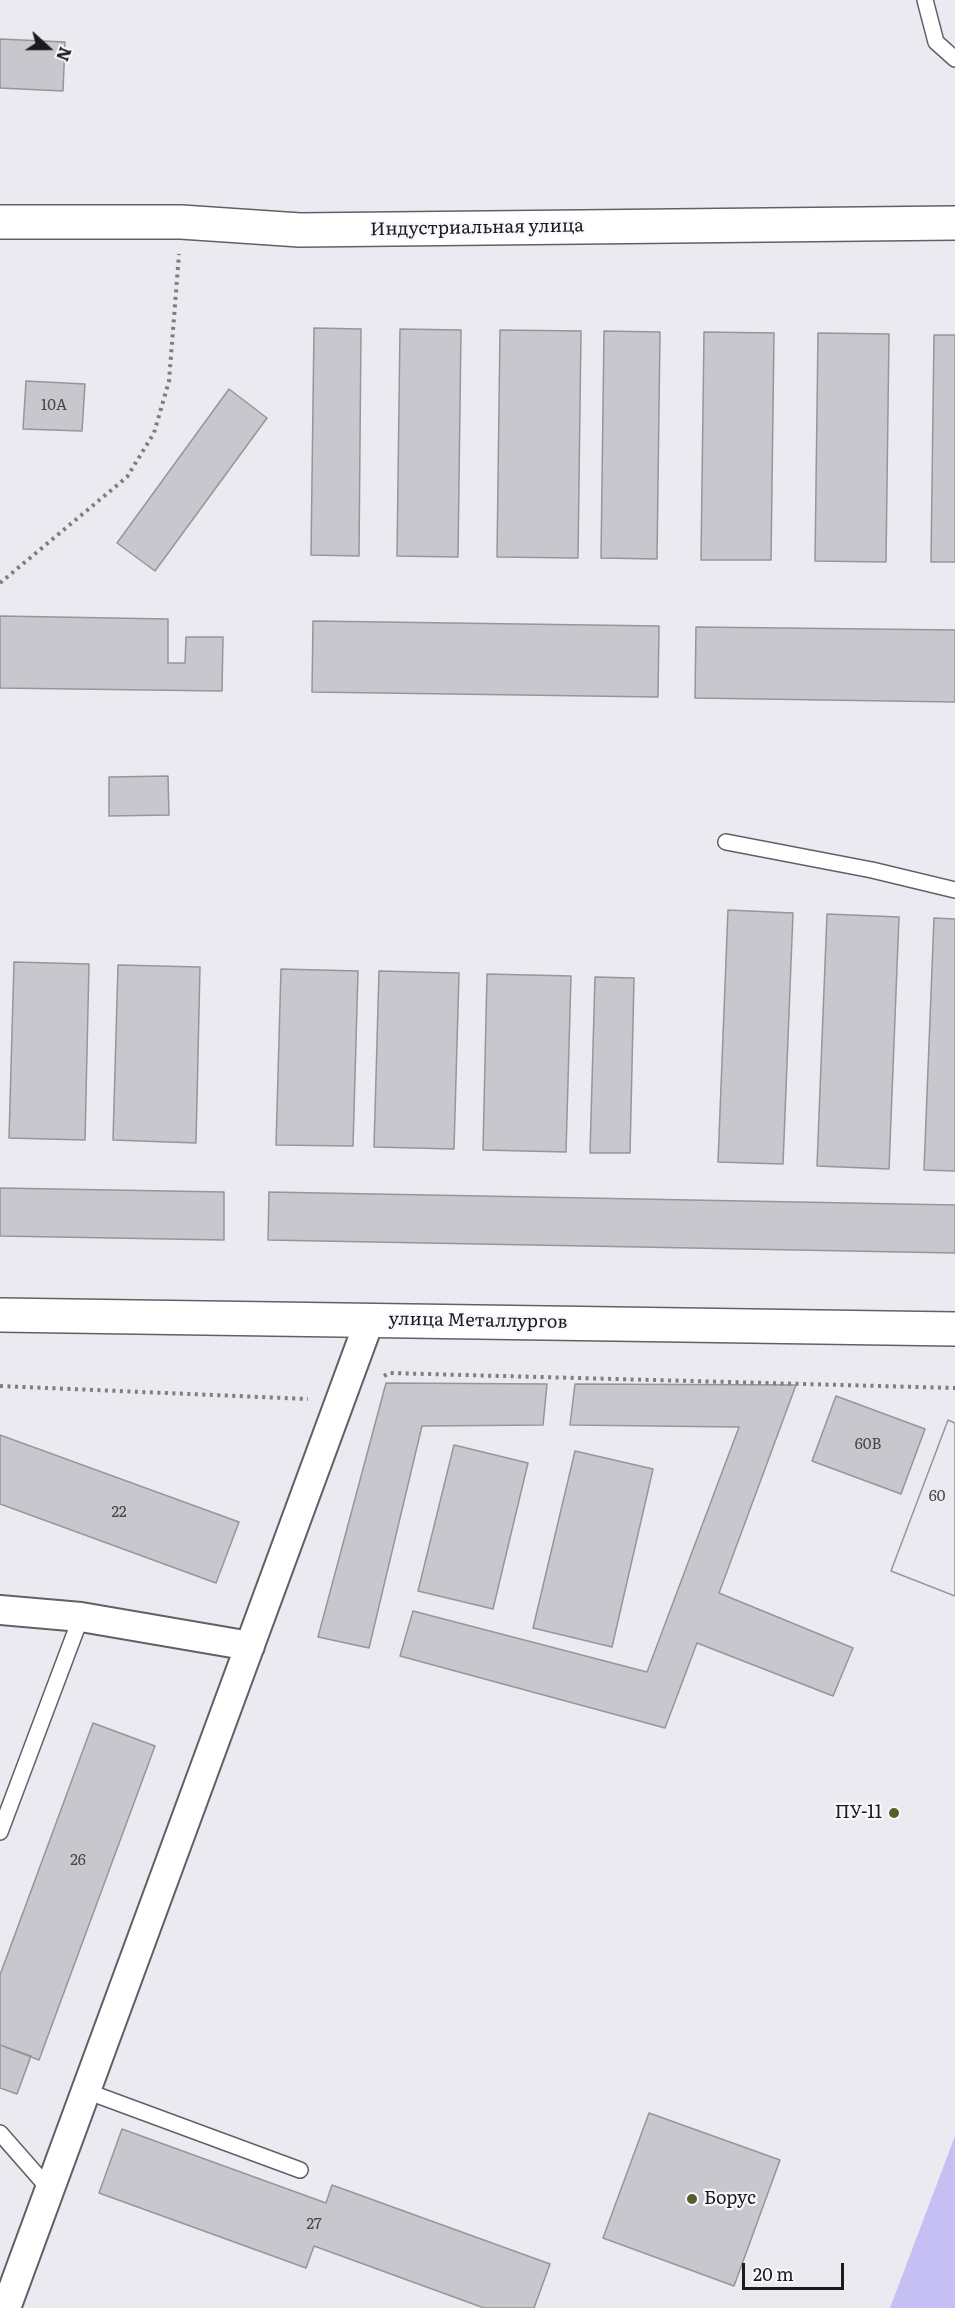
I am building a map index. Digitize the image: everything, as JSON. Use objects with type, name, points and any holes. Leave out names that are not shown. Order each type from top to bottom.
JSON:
[{"type":"street","name":"Индустриальная улица","points":[[0,222],[181,222],[300,230],[955,223]]},
{"type":"street","name":"улица Металлургов","points":[[0,1314],[955,1329]]},
{"type":"street","points":[[12,2306],[50,2190],[370,1319]]},
{"type":"street","points":[[0,1610],[81,1617],[250,1646]]},
{"type":"lane","points":[[925,0],[936,42],[955,59]]},
{"type":"lane","points":[[726,842],[872,870],[955,890]]},
{"type":"lane","points":[[0,1832],[81,1617]]},
{"type":"lane","points":[[86,2091],[300,2170]]},
{"type":"lane","points":[[0,2133],[50,2190]]},
{"type":"path","points":[[0,583],[127,477],[154,433],[169,381],[181,222]]},
{"type":"path","points":[[0,1386],[341,1400],[389,1373],[955,1388]]},
{"type":"shaded area","points":[[955,2136],[955,2308],[890,2308]]},
{"type":"building","points":[[0,39],[65,42],[63,91],[0,88]]},
{"type":"building","points":[[314,328],[361,329],[359,556],[311,555]]},
{"type":"building","points":[[400,329],[461,330],[458,557],[397,556]]},
{"type":"building","points":[[500,330],[581,331],[578,558],[497,557]]},
{"type":"building","points":[[604,331],[660,332],[657,559],[601,558]]},
{"type":"building","points":[[704,332],[774,333],[771,560],[701,560]]},
{"type":"building","points":[[818,333],[889,334],[886,562],[815,561]]},
{"type":"building","points":[[934,335],[955,335],[955,562],[931,562]]},
{"type":"building","points":[[26,381],[85,384],[82,431],[23,429]]},
{"type":"building","points":[[229,389],[267,418],[155,571],[117,543]]},
{"type":"building","points":[[0,616],[168,619],[168,663],[185,663],[186,637],[223,637],[222,691],[0,688]]},
{"type":"building","points":[[313,621],[659,626],[658,697],[312,692]]},
{"type":"building","points":[[696,627],[955,630],[955,702],[695,698]]},
{"type":"building","points":[[168,776],[169,815],[109,816],[109,777]]},
{"type":"building","points":[[728,910],[793,913],[783,1164],[718,1162]]},
{"type":"building","points":[[827,914],[899,917],[889,1169],[817,1166]]},
{"type":"building","points":[[934,918],[955,919],[955,1171],[924,1170]]},
{"type":"building","points":[[14,962],[89,964],[85,1140],[9,1138]]},
{"type":"building","points":[[118,965],[200,967],[196,1143],[113,1140]]},
{"type":"building","points":[[281,969],[358,971],[353,1146],[276,1145]]},
{"type":"building","points":[[379,971],[459,973],[454,1149],[374,1147]]},
{"type":"building","points":[[487,974],[571,976],[566,1152],[483,1150]]},
{"type":"building","points":[[595,977],[634,978],[630,1153],[590,1153]]},
{"type":"building","points":[[0,1188],[224,1192],[224,1240],[0,1236]]},
{"type":"building","points":[[269,1192],[955,1205],[955,1253],[268,1240]]},
{"type":"building","points":[[386,1383],[547,1384],[543,1425],[422,1426],[369,1648],[318,1637]]},
{"type":"building","points":[[575,1384],[796,1385],[719,1593],[853,1648],[833,1696],[697,1643],[665,1728],[400,1656],[413,1611],[647,1672],[739,1427],[570,1425]]},
{"type":"building","points":[[836,1396],[925,1429],[901,1494],[812,1461]]},
{"type":"building","points":[[948,1420],[955,1423],[955,1596],[891,1571]]},
{"type":"building","points":[[948,1420],[955,1423],[955,1596],[891,1571]]},
{"type":"building","points":[[0,1435],[239,1522],[216,1583],[0,1504]]},
{"type":"building","points":[[454,1445],[528,1463],[493,1609],[418,1591]]},
{"type":"building","points":[[575,1451],[653,1469],[612,1647],[533,1628]]},
{"type":"building","points":[[93,1723],[155,1746],[39,2060],[0,2045],[0,1975]]},
{"type":"building","points":[[0,2045],[31,2056],[17,2094],[0,2088]]},
{"type":"building","name":"Борус","points":[[649,2113],[780,2160],[734,2286],[603,2238]]},
{"type":"building","points":[[122,2129],[326,2203],[332,2185],[550,2264],[534,2308],[484,2308],[314,2246],[306,2268],[99,2193]]},
{"type":"place","name":"ПУ-11","points":[[894,1813]]},
{"type":"place","name":"Борус","points":[[692,2199]]}]
